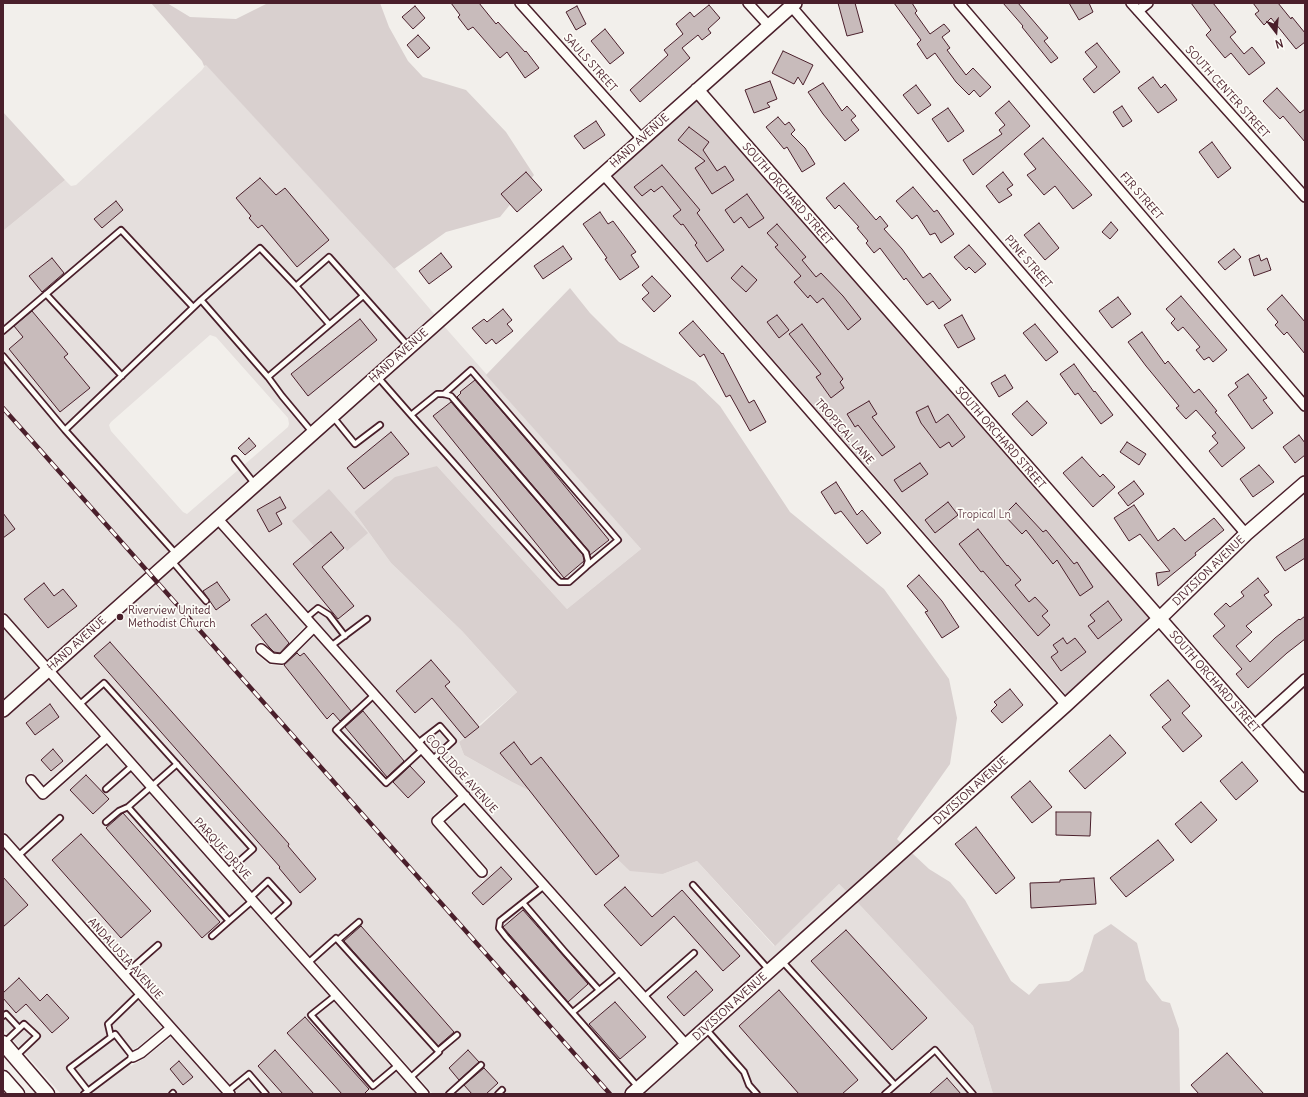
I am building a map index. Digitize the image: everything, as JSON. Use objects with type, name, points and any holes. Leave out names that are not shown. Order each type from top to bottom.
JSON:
[{"type":"main road","points":[[3,1044],[47,1094]]},
{"type":"main road","points":[[3,1078],[17,1094]]},
{"type":"street","name":"SAULS STREET","points":[[520,3],[642,139]]},
{"type":"street","points":[[748,3],[769,26]]},
{"type":"street","name":"FIR STREET","points":[[959,3],[1305,406]]},
{"type":"street","name":"SOUTH CENTER STREET","points":[[1131,3],[1305,197]]},
{"type":"street","points":[[1138,11],[1148,3]]},
{"type":"street","name":"HAND AVENUE","points":[[3,710],[793,4]]},
{"type":"street","name":"PINE STREET","points":[[793,4],[1246,534]]},
{"type":"street","name":"SOUTH ORCHARD STREET","points":[[697,90],[1305,785]]},
{"type":"street","name":"TROPICAL LANE","points":[[603,174],[1066,705]]},
{"type":"street","name":"DIVISION AVENUE","points":[[636,1091],[1066,705],[1159,619],[1246,534],[1305,483]]},
{"type":"street","name":"COOLIDGE AVENUE","points":[[217,518],[687,1046]]},
{"type":"street","name":"PARQUE DRIVE","points":[[3,619],[422,1093]]},
{"type":"street","points":[[261,649],[272,658],[282,659],[314,627]]},
{"type":"street","points":[[1253,726],[1305,679]]},
{"type":"street","points":[[31,780],[43,794],[107,737]]},
{"type":"street","points":[[465,796],[437,821],[482,872]]},
{"type":"street","name":"ANDALUSIA AVENUE","points":[[3,839],[228,1093]]},
{"type":"street","points":[[133,1057],[141,1053],[171,1028]]},
{"type":"lane","points":[[3,331],[121,230],[193,307]]},
{"type":"lane","points":[[65,430],[193,307],[260,248],[330,324]]},
{"type":"lane","points":[[296,286],[329,257],[409,347]]},
{"type":"lane","points":[[46,294],[122,376]]},
{"type":"lane","points":[[268,377],[363,296]]},
{"type":"lane","points":[[201,300],[268,377],[313,433]]},
{"type":"lane","points":[[3,356],[174,557],[206,601]]},
{"type":"lane","points":[[377,375],[560,582],[569,582],[618,540],[471,370],[444,394]]},
{"type":"lane","points":[[412,415],[437,394],[450,396],[586,554],[588,561],[586,567]]},
{"type":"lane","points":[[332,415],[355,444],[380,425]]},
{"type":"lane","points":[[235,459],[256,484]]},
{"type":"lane","points":[[306,618],[318,608],[329,615],[345,636]]},
{"type":"lane","points":[[331,646],[367,619]]},
{"type":"lane","points":[[79,705],[104,683],[253,848],[227,872]]},
{"type":"lane","points":[[374,695],[336,730],[386,783],[440,726],[453,741],[432,760]]},
{"type":"lane","points":[[106,822],[119,811],[128,807],[177,764]]},
{"type":"lane","points":[[106,789],[132,766]]},
{"type":"lane","points":[[128,807],[229,921]]},
{"type":"lane","points":[[18,856],[60,818]]},
{"type":"lane","points":[[212,936],[268,882],[288,903],[270,920]]},
{"type":"lane","points":[[693,885],[770,971]]},
{"type":"lane","points":[[544,886],[500,921],[499,928],[573,1012],[636,1091]]},
{"type":"lane","points":[[523,902],[599,990]]},
{"type":"lane","points":[[308,963],[336,938],[338,940],[359,922]]},
{"type":"lane","points":[[338,940],[438,1051]]},
{"type":"lane","points":[[124,975],[158,945]]},
{"type":"lane","points":[[644,997],[694,953]]},
{"type":"lane","points":[[782,961],[895,1085]]},
{"type":"lane","points":[[573,1012],[621,972]]},
{"type":"lane","points":[[111,1037],[108,1024],[140,993]]},
{"type":"lane","points":[[336,995],[312,1015],[373,1086],[398,1065]]},
{"type":"lane","points":[[3,1016],[6,1014],[19,1028]]},
{"type":"lane","points":[[3,1044],[24,1024],[37,1036],[15,1057]]},
{"type":"lane","points":[[706,1028],[744,1072],[749,1085],[757,1094]]},
{"type":"lane","points":[[115,1034],[133,1057],[86,1093],[70,1068],[115,1034]]},
{"type":"lane","points":[[410,1078],[457,1035]]},
{"type":"lane","points":[[886,1094],[935,1050],[973,1094]]},
{"type":"lane","points":[[449,1094],[481,1065]]},
{"type":"lane","points":[[228,1093],[249,1074],[266,1094]]},
{"type":"shaded area","points":[[206,64],[394,269],[395,268],[435,315],[48,661],[3,610],[3,231],[65,180],[71,186],[76,185],[202,70]],"holes":[[[210,335],[216,337],[288,418],[289,424],[288,427],[187,514],[183,512],[111,431],[109,425]]]},
{"type":"shaded area","points":[[443,325],[641,549],[567,609],[437,466],[354,512],[391,563],[462,631],[517,692],[459,742],[464,755],[512,782],[578,815],[663,874],[697,861],[774,946],[839,884],[848,893],[687,1037],[226,519]]},
{"type":"shaded area","points":[[217,527],[305,626],[280,652],[273,652],[260,640],[253,651],[268,664],[282,666],[286,664],[314,636],[456,795],[433,815],[433,825],[483,881],[491,872],[446,822],[464,805],[678,1045],[622,1094],[433,1094],[57,671]]},
{"type":"shaded area","points":[[3,628],[39,669],[3,701]]},
{"type":"shaded area","points":[[48,679],[98,736],[43,785],[31,771],[23,780],[39,798],[47,799],[107,746],[416,1094],[238,1094],[3,830],[3,719]]},
{"type":"shaded area","points":[[3,848],[162,1027],[138,1047],[125,1054],[131,1066],[145,1058],[171,1037],[222,1094],[61,1094],[3,1029]]},
{"type":"shaded area","points":[[857,902],[973,1026],[993,1094],[642,1094],[687,1055]]},
{"type":"green space","points":[[151,3],[167,3],[190,17],[236,19],[268,3],[380,3],[389,27],[408,61],[423,77],[466,90],[506,132],[534,175],[500,217],[446,232],[394,269],[206,65],[204,66],[202,61]]},
{"type":"green space","name":"Tropical Ln","points":[[696,99],[1150,618],[1067,696],[612,175]]},
{"type":"green space","points":[[3,112],[65,180],[3,231]]},
{"type":"green space","points":[[570,288],[590,313],[619,342],[695,382],[720,406],[790,512],[884,589],[949,679],[957,718],[950,764],[897,839],[902,844],[848,893],[839,884],[775,946],[697,861],[663,874],[630,871],[606,848],[578,815],[512,782],[464,755],[459,742],[481,725],[517,692],[462,631],[391,563],[354,512],[395,477],[437,466],[567,609],[641,549],[486,375]]},
{"type":"green space","points":[[329,489],[368,533],[347,551],[331,532],[314,546],[292,521]]},
{"type":"green space","points":[[912,853],[929,869],[950,882],[965,900],[1011,981],[1029,995],[1039,984],[1069,981],[1083,971],[1094,935],[1111,924],[1137,943],[1146,980],[1162,1001],[1170,1003],[1179,1029],[1180,1094],[993,1094],[973,1026],[857,902]]},
{"type":"building","points":[[451,3],[479,3],[496,24],[498,22],[525,52],[526,51],[539,68],[525,78],[507,52],[500,58],[473,27],[468,30],[458,17],[460,15]]},
{"type":"building","points":[[838,3],[855,3],[863,32],[847,36]]},
{"type":"building","points":[[894,3],[912,3],[917,11],[915,13],[930,34],[944,24],[950,31],[942,37],[950,48],[947,50],[966,75],[973,68],[991,87],[980,97],[974,90],[969,95],[956,82],[935,53],[927,59],[917,44],[921,40]]},
{"type":"building","points":[[1003,3],[1018,3],[1048,38],[1044,41],[1058,58],[1051,63],[1022,27],[1023,26]]},
{"type":"building","points":[[1069,3],[1089,3],[1093,12],[1079,20]]},
{"type":"building","points":[[1191,3],[1213,3],[1236,32],[1230,37],[1244,54],[1252,47],[1265,63],[1249,75],[1231,53],[1225,58],[1206,35],[1211,30]]},
{"type":"building","points":[[1253,3],[1278,3],[1305,33],[1305,42],[1296,49],[1271,18],[1264,25],[1255,14],[1259,11]]},
{"type":"building","points":[[709,5],[720,18],[708,29],[711,33],[702,40],[698,35],[682,48],[690,58],[640,102],[630,90],[668,55],[664,50],[683,34],[676,24],[690,12],[694,17]]},
{"type":"building","points":[[415,6],[425,18],[413,29],[402,17]]},
{"type":"building","points":[[577,6],[586,24],[576,30],[566,12]]},
{"type":"building","points":[[605,29],[624,53],[610,64],[591,41]]},
{"type":"building","points":[[418,35],[430,48],[418,58],[407,45]]},
{"type":"building","points":[[1097,43],[1120,72],[1094,93],[1083,79],[1097,67],[1085,52]]},
{"type":"building","points":[[783,51],[813,65],[803,85],[798,77],[794,84],[772,73]]},
{"type":"building","points":[[1153,77],[1161,88],[1165,84],[1177,100],[1158,113],[1138,88]]},
{"type":"building","points":[[770,81],[777,99],[767,103],[770,107],[754,113],[745,90]]},
{"type":"building","points":[[823,83],[842,111],[847,106],[856,116],[851,120],[859,130],[845,141],[823,114],[808,92]]},
{"type":"building","points":[[916,85],[931,105],[918,114],[903,95]]},
{"type":"building","points":[[1277,88],[1300,113],[1305,109],[1305,142],[1283,116],[1280,119],[1263,101]]},
{"type":"building","points":[[1009,101],[1030,126],[973,175],[963,160],[1002,134],[999,130],[1005,125],[995,113]]},
{"type":"building","points":[[1122,106],[1132,121],[1123,127],[1113,112]]},
{"type":"building","points":[[948,108],[964,131],[948,142],[932,119]]},
{"type":"building","points":[[778,117],[785,125],[789,122],[795,130],[791,134],[805,148],[815,164],[802,172],[787,147],[784,149],[766,127]]},
{"type":"building","points":[[596,121],[605,135],[584,149],[574,136]]},
{"type":"building","points":[[689,127],[709,142],[703,150],[717,171],[725,166],[734,180],[712,194],[695,168],[705,161],[678,140]]},
{"type":"building","points":[[1043,138],[1092,195],[1073,209],[1055,186],[1044,195],[1027,175],[1036,169],[1024,154]]},
{"type":"building","points":[[1212,142],[1231,168],[1218,178],[1199,152]]},
{"type":"building","points":[[662,165],[700,210],[697,213],[724,250],[707,262],[695,245],[697,243],[683,224],[681,225],[673,216],[681,210],[662,186],[654,192],[651,189],[642,196],[634,187]]},
{"type":"building","points":[[526,172],[542,190],[517,212],[501,194]]},
{"type":"building","points":[[1003,172],[1013,185],[1007,189],[1012,195],[999,203],[986,186]]},
{"type":"building","points":[[260,178],[276,195],[285,188],[329,240],[297,267],[262,225],[258,228],[249,218],[251,216],[236,198]]},
{"type":"building","points":[[844,183],[876,220],[880,216],[888,226],[884,229],[902,249],[923,278],[930,273],[951,300],[939,309],[933,301],[927,305],[906,278],[904,280],[880,248],[874,253],[866,243],[868,241],[857,228],[859,227],[839,205],[835,209],[826,198]]},
{"type":"building","points":[[913,187],[934,212],[937,210],[954,234],[941,243],[935,233],[930,235],[917,215],[912,219],[896,201]]},
{"type":"building","points":[[747,194],[764,218],[749,228],[741,217],[734,223],[725,210]]},
{"type":"building","points":[[116,201],[123,210],[102,228],[94,219]]},
{"type":"building","points":[[600,212],[608,224],[613,221],[636,252],[631,255],[639,267],[620,280],[605,259],[607,258],[583,224]]},
{"type":"building","points":[[1111,222],[1118,230],[1110,239],[1102,232]]},
{"type":"building","points":[[1039,223],[1059,248],[1045,260],[1024,235]]},
{"type":"building","points":[[777,224],[806,257],[802,260],[816,277],[821,273],[843,296],[861,319],[848,330],[823,298],[817,303],[810,295],[808,298],[794,282],[801,276],[775,247],[778,245],[767,233]]},
{"type":"building","points":[[969,245],[986,264],[975,273],[969,267],[966,270],[954,257]]},
{"type":"building","points":[[563,246],[572,259],[543,279],[534,266]]},
{"type":"building","points":[[1234,249],[1241,257],[1225,270],[1218,262]]},
{"type":"building","points":[[441,253],[452,267],[429,284],[419,271]]},
{"type":"building","points":[[1259,255],[1261,261],[1267,258],[1271,270],[1254,276],[1249,259]]},
{"type":"building","points":[[52,258],[64,273],[42,292],[29,276]]},
{"type":"building","points":[[742,266],[757,280],[746,292],[731,278]]},
{"type":"building","points":[[652,276],[671,296],[654,312],[642,299],[649,293],[642,285]]},
{"type":"building","points":[[1282,295],[1305,322],[1305,354],[1287,332],[1284,335],[1275,325],[1278,322],[1267,309]]},
{"type":"building","points":[[1181,296],[1227,350],[1213,362],[1209,357],[1204,360],[1196,350],[1200,347],[1183,327],[1178,331],[1171,323],[1175,319],[1166,309]]},
{"type":"building","points":[[1118,297],[1131,314],[1112,328],[1099,311]]},
{"type":"building","points":[[503,309],[512,320],[507,324],[513,331],[496,344],[492,339],[486,344],[472,328],[484,319],[487,322]]},
{"type":"building","points":[[32,311],[68,354],[64,357],[90,388],[60,412],[9,349],[23,337],[14,326]]},
{"type":"building","points":[[777,315],[789,330],[779,338],[767,322]]},
{"type":"building","points":[[962,315],[975,339],[958,348],[944,325]]},
{"type":"building","points":[[360,319],[377,340],[308,396],[291,374]]},
{"type":"building","points":[[693,321],[722,354],[723,353],[749,403],[754,400],[766,422],[750,431],[730,395],[726,397],[704,354],[700,357],[679,333]]},
{"type":"building","points":[[802,324],[843,379],[840,382],[844,388],[831,398],[816,377],[821,374],[789,334]]},
{"type":"building","points":[[1035,324],[1058,352],[1046,361],[1023,333]]},
{"type":"building","points":[[1142,332],[1165,364],[1168,361],[1194,393],[1199,389],[1217,411],[1215,412],[1245,448],[1222,467],[1209,451],[1218,443],[1212,436],[1216,433],[1196,410],[1186,419],[1176,408],[1179,406],[1128,342]]},
{"type":"building","points":[[1074,364],[1113,415],[1101,424],[1078,393],[1075,395],[1060,374]]},
{"type":"building","points":[[1248,374],[1267,398],[1263,400],[1273,413],[1252,429],[1228,395],[1238,387],[1235,383]]},
{"type":"building","points":[[1005,375],[1013,388],[999,397],[991,383]]},
{"type":"building","points":[[475,380],[609,540],[590,555],[589,551],[457,397],[461,393],[460,392]]},
{"type":"building","points":[[869,401],[877,414],[872,417],[895,447],[882,456],[858,425],[855,427],[847,414]]},
{"type":"building","points":[[1027,401],[1047,423],[1032,436],[1012,414]]},
{"type":"building","points":[[451,402],[583,555],[584,561],[564,578],[433,416]]},
{"type":"building","points":[[928,406],[936,423],[948,414],[965,437],[952,447],[949,442],[940,448],[921,423],[916,412]]},
{"type":"building","points":[[391,432],[409,454],[364,489],[347,468]]},
{"type":"building","points":[[1299,435],[1305,443],[1305,455],[1295,463],[1283,447]]},
{"type":"building","points":[[249,438],[256,446],[245,455],[238,448]]},
{"type":"building","points":[[1127,442],[1146,454],[1139,465],[1120,452]]},
{"type":"building","points":[[1082,457],[1100,477],[1103,474],[1115,487],[1093,507],[1063,473]]},
{"type":"building","points":[[920,463],[928,474],[902,492],[894,480]]},
{"type":"building","points":[[1259,465],[1274,482],[1253,497],[1240,479]]},
{"type":"building","points":[[1134,481],[1144,494],[1128,506],[1118,493]]},
{"type":"building","points":[[836,482],[857,515],[862,510],[881,533],[867,544],[841,511],[835,514],[821,492]]},
{"type":"building","points":[[280,497],[286,508],[276,513],[282,524],[269,532],[257,510]]},
{"type":"building","points":[[948,502],[958,515],[935,533],[925,520]]},
{"type":"building","points":[[1016,503],[1043,532],[1046,530],[1074,564],[1077,562],[1093,587],[1080,596],[1057,560],[1053,564],[1026,530],[1022,534],[1004,515]]},
{"type":"building","points":[[1134,505],[1158,541],[1174,528],[1185,541],[1214,518],[1224,530],[1195,553],[1196,555],[1158,586],[1156,573],[1170,571],[1140,534],[1129,541],[1114,518]]},
{"type":"building","points":[[3,513],[15,529],[3,538]]},
{"type":"building","points":[[978,529],[1007,566],[1008,565],[1021,580],[1015,585],[1029,602],[1035,597],[1048,611],[1042,616],[1050,625],[1038,636],[983,571],[981,572],[959,544]]},
{"type":"building","points":[[331,532],[344,548],[322,567],[354,606],[338,619],[293,564]]},
{"type":"building","points":[[1305,538],[1305,558],[1285,571],[1276,557]]},
{"type":"building","points":[[919,575],[942,601],[959,627],[942,638],[925,612],[928,611],[907,586]]},
{"type":"building","points":[[1258,578],[1269,592],[1264,595],[1272,605],[1246,626],[1252,632],[1236,646],[1250,662],[1275,638],[1305,616],[1305,639],[1248,688],[1236,674],[1242,669],[1213,636],[1225,626],[1214,614],[1226,603],[1230,607],[1244,596],[1241,592]]},
{"type":"building","points":[[217,582],[230,600],[216,610],[203,591]]},
{"type":"building","points":[[44,583],[54,596],[63,589],[77,606],[48,628],[24,599]]},
{"type":"building","points":[[1108,601],[1122,620],[1098,639],[1088,626],[1095,621],[1090,615]]},
{"type":"building","points":[[266,614],[289,643],[280,653],[274,652],[251,625]]},
{"type":"building","points":[[1063,638],[1067,644],[1075,638],[1086,652],[1061,671],[1051,657],[1058,652],[1053,645]]},
{"type":"building","points":[[110,642],[289,844],[288,846],[316,879],[300,893],[279,868],[280,867],[94,656]]},
{"type":"building","points":[[297,653],[300,656],[304,653],[351,711],[340,721],[333,713],[327,719],[284,665]]},
{"type":"building","points":[[431,660],[450,682],[445,686],[479,727],[465,738],[432,698],[415,713],[396,691]]},
{"type":"building","points":[[1168,680],[1190,706],[1182,713],[1202,736],[1183,752],[1162,727],[1171,720],[1150,695]]},
{"type":"building","points":[[1010,689],[1023,705],[1002,723],[991,711],[997,705],[994,702]]},
{"type":"building","points":[[50,704],[59,717],[35,735],[26,723]]},
{"type":"building","points":[[363,711],[404,761],[387,777],[345,727]]},
{"type":"building","points":[[1110,735],[1126,753],[1085,789],[1069,771]]},
{"type":"building","points":[[514,742],[531,765],[541,757],[619,856],[596,875],[500,753]]},
{"type":"building","points":[[53,749],[63,761],[51,771],[41,760]]},
{"type":"building","points":[[1242,762],[1258,781],[1236,800],[1220,781]]},
{"type":"building","points":[[410,766],[425,782],[408,798],[393,782]]},
{"type":"building","points":[[86,775],[109,799],[93,814],[70,790]]},
{"type":"building","points":[[1030,781],[1052,807],[1032,823],[1011,797]]},
{"type":"building","points":[[1201,802],[1217,820],[1191,843],[1175,824]]},
{"type":"building","points":[[1056,812],[1091,812],[1090,836],[1056,835]]},
{"type":"building","points":[[123,813],[220,922],[202,938],[106,828]]},
{"type":"building","points":[[976,827],[1015,878],[996,894],[955,844]]},
{"type":"building","points":[[81,834],[151,911],[121,938],[52,860]]},
{"type":"building","points":[[1158,840],[1174,860],[1126,897],[1110,878]]},
{"type":"building","points":[[501,867],[512,879],[483,905],[472,893]]},
{"type":"building","points":[[3,877],[28,905],[3,927]]},
{"type":"building","points":[[1094,878],[1096,904],[1031,908],[1030,883],[1060,882],[1060,880]]},
{"type":"building","points":[[625,887],[652,917],[682,890],[740,956],[723,971],[674,916],[641,946],[604,905]]},
{"type":"building","points":[[523,910],[588,984],[568,1002],[503,927]]},
{"type":"building","points":[[361,926],[454,1032],[438,1046],[344,941]]},
{"type":"building","points":[[846,930],[927,1018],[892,1050],[811,961]]},
{"type":"building","points":[[696,971],[713,990],[684,1016],[667,997]]},
{"type":"building","points":[[19,978],[40,1001],[47,994],[69,1018],[52,1033],[26,1004],[16,1013],[3,998],[3,993]]},
{"type":"building","points":[[779,990],[858,1080],[842,1094],[799,1094],[739,1026]]},
{"type":"building","points":[[615,1002],[646,1037],[620,1059],[589,1024]]},
{"type":"building","points":[[305,1017],[369,1089],[364,1094],[342,1094],[287,1033]]},
{"type":"building","points":[[275,1050],[314,1094],[283,1094],[258,1066]]},
{"type":"building","points":[[468,1050],[479,1062],[459,1080],[449,1068]]},
{"type":"building","points":[[1227,1053],[1264,1094],[1199,1094],[1191,1085]]},
{"type":"building","points":[[179,1061],[193,1077],[183,1085],[170,1069]]},
{"type":"building","points":[[484,1068],[498,1083],[486,1094],[472,1094],[464,1085]]},
{"type":"building","points":[[947,1078],[961,1094],[929,1094]]},
{"type":"railway","points":[[3,408],[610,1094]]},
{"type":"place","name":"Riverview United Methodist Church","points":[[120,617]]}]
